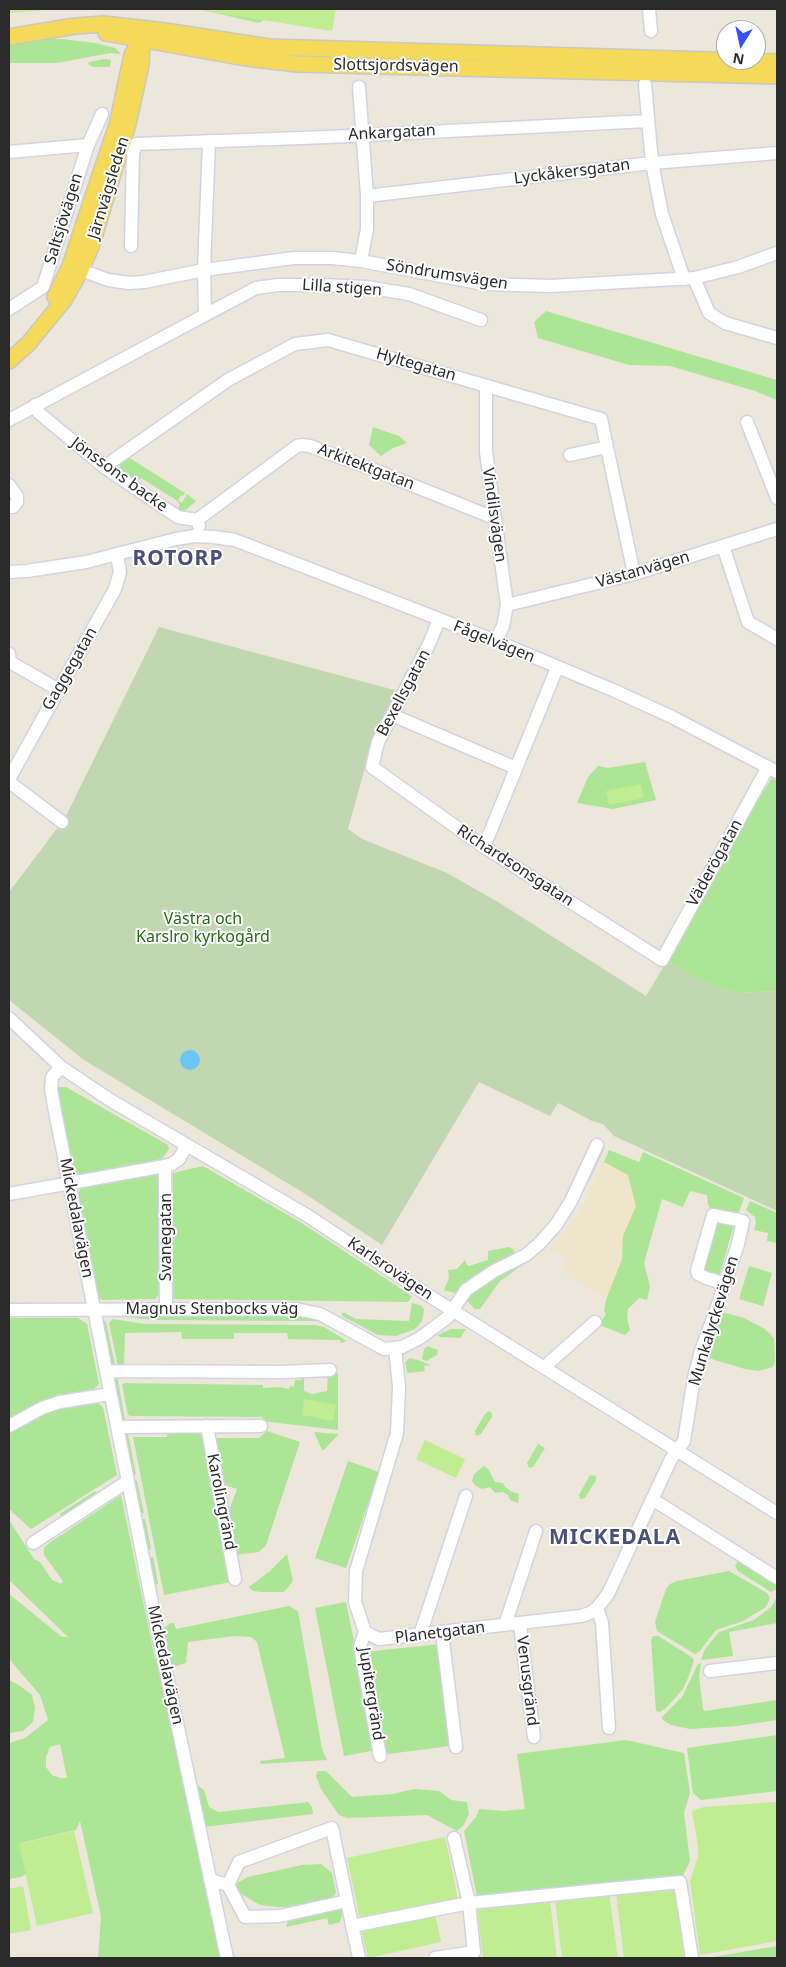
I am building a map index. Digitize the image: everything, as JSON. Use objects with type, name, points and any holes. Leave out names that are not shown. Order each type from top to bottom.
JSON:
[{"type":"main road","name":"Slottsjordsvägen","points":[[13,36],[75,26],[104,24],[125,26],[201,49],[246,58],[297,64],[777,76]]},
{"type":"main road","points":[[125,26],[141,39]]},
{"type":"main road","name":"Slottsjordsvägen","points":[[13,36],[94,32],[141,39],[165,38],[269,47],[777,62]]},
{"type":"main road","points":[[94,32],[119,42],[136,64],[165,38]]},
{"type":"main road","name":"Järnvägsleden","points":[[9,362],[28,344],[64,300],[75,268],[103,210],[122,147],[136,64],[134,50],[141,39]]},
{"type":"street","points":[[648,9],[650,31]]},
{"type":"street","points":[[645,84],[652,163],[662,214],[689,279],[709,313],[725,323],[777,338]]},
{"type":"street","points":[[359,88],[368,196],[367,229],[361,261]]},
{"type":"street","name":"Saltsjövägen","points":[[9,309],[43,287],[88,145],[102,114]]},
{"type":"street","name":"Ankargatan","points":[[131,246],[133,153],[136,144],[648,121]]},
{"type":"street","points":[[9,420],[206,315],[204,270],[209,141]]},
{"type":"street","points":[[9,152],[88,145]]},
{"type":"street","name":"Lyckåkersgatan","points":[[368,196],[652,163],[777,154]]},
{"type":"street","name":"Söndrumsvägen","points":[[75,268],[108,280],[129,283],[144,282],[204,270],[294,258],[332,258],[361,261],[484,284],[518,286],[689,279],[738,267],[777,253]]},
{"type":"street","name":"Lilla stigen","points":[[206,315],[256,288],[278,285],[322,285],[366,287],[409,294],[481,320]]},
{"type":"street","name":"Hyltegatan","points":[[104,466],[228,380],[295,344],[328,340],[601,419],[634,574]]},
{"type":"street","name":"Vindilsvägen","points":[[486,386],[486,452],[506,605],[503,626],[496,641]]},
{"type":"street","name":"Jönssons backe","points":[[35,406],[39,413],[104,466],[178,518],[197,520]]},
{"type":"street","points":[[747,422],[777,498]]},
{"type":"street","name":"Arkitektgatan","points":[[197,520],[297,446],[302,445],[310,446],[372,469],[494,518]]},
{"type":"street","points":[[570,455],[607,447]]},
{"type":"street","points":[[9,485],[17,496],[17,502],[12,507],[9,507]]},
{"type":"street","points":[[197,520],[201,536]]},
{"type":"street","name":"Västanvägen","points":[[506,605],[634,574],[777,529]]},
{"type":"street","name":"Fågelvägen","points":[[9,572],[71,565],[117,556],[176,539],[201,536],[226,538],[241,542],[496,641],[672,717],[773,770]]},
{"type":"street","points":[[723,546],[748,622],[777,639]]},
{"type":"street","name":"Gaggegatan","points":[[9,780],[115,589],[120,572],[117,556]]},
{"type":"street","name":"Bexellsgatan","points":[[372,766],[378,742],[429,644],[439,620]]},
{"type":"street","points":[[9,654],[10,662],[58,689]]},
{"type":"street","points":[[484,847],[557,668]]},
{"type":"street","points":[[392,715],[516,768]]},
{"type":"street","name":"Richardsonsgatan","points":[[372,766],[484,847],[662,960]]},
{"type":"street","name":"Väderögatan","points":[[662,960],[773,770]]},
{"type":"street","points":[[9,780],[62,822]]},
{"type":"street","name":"Karlsrovägen","points":[[9,1018],[61,1066],[110,1100],[308,1216],[452,1310],[777,1513]]},
{"type":"street","name":"Mickedalavägen","points":[[61,1066],[52,1077],[51,1089],[157,1629],[227,1958]]},
{"type":"street","points":[[9,1194],[165,1166],[172,1164],[187,1145]]},
{"type":"street","points":[[365,1632],[355,1602],[356,1571],[397,1432],[399,1387],[395,1348],[407,1346],[420,1338],[444,1320],[466,1290],[494,1271],[526,1255],[545,1237],[556,1225],[571,1201],[597,1145]]},
{"type":"street","name":"Svanegatan","points":[[165,1166],[166,1308]]},
{"type":"street","name":"Munkalyckevägen","points":[[677,1449],[684,1441],[695,1373],[724,1283],[743,1221],[713,1214],[698,1267],[698,1274],[724,1283]]},
{"type":"street","name":"Magnus Stenbocks väg","points":[[9,1310],[264,1308],[309,1310],[330,1319],[379,1347],[395,1348]]},
{"type":"street","points":[[545,1368],[595,1322]]},
{"type":"street","points":[[107,1372],[282,1372],[330,1370]]},
{"type":"street","points":[[9,1426],[42,1408],[60,1402],[110,1394]]},
{"type":"street","name":"Karolingränd","points":[[207,1426],[235,1579]]},
{"type":"street","points":[[117,1427],[261,1426]]},
{"type":"street","points":[[609,1728],[602,1622],[597,1608],[608,1594],[677,1449]]},
{"type":"street","points":[[33,1543],[128,1481]]},
{"type":"street","points":[[420,1635],[466,1496]]},
{"type":"street","points":[[652,1499],[777,1578]]},
{"type":"street","points":[[505,1625],[536,1531]]},
{"type":"street","name":"Planetgatan","points":[[365,1632],[379,1640],[581,1616],[597,1608]]},
{"type":"street","name":"Venusgränd","points":[[520,1624],[534,1737]]},
{"type":"street","name":"Jupitergränd","points":[[365,1632],[360,1646],[380,1756]]},
{"type":"street","points":[[442,1633],[456,1747]]},
{"type":"street","points":[[710,1671],[777,1663]]},
{"type":"street","points":[[228,1885],[239,1862],[332,1828],[359,1958]]},
{"type":"street","points":[[434,1958],[475,1955],[469,1903],[454,1838]]},
{"type":"street","points":[[210,1880],[228,1885],[245,1917],[280,1916],[347,1902]]},
{"type":"street","points":[[352,1926],[469,1903],[680,1882],[692,1958]]},
{"type":"shaded area","points":[[604,1158],[630,1170],[638,1221],[621,1257],[610,1301],[561,1271],[568,1259],[550,1249],[566,1231],[581,1208]]},
{"type":"green space","points":[[9,9],[57,9],[9,13]]},
{"type":"green space","points":[[194,9],[336,9],[332,31]]},
{"type":"green space","points":[[198,9],[267,18],[259,23]]},
{"type":"green space","points":[[41,39],[95,43],[115,48],[121,54],[111,53],[56,63],[9,63],[9,42]]},
{"type":"green space","points":[[104,59],[111,60],[110,67],[93,67],[88,64],[89,62]]},
{"type":"green space","points":[[546,311],[777,380],[777,400],[755,391],[670,366],[629,365],[538,338],[534,322]]},
{"type":"green space","points":[[373,427],[399,436],[407,443],[393,448],[381,456],[369,445]]},
{"type":"green space","points":[[128,457],[185,493],[178,500],[182,503],[187,494],[196,501],[180,515],[177,511],[180,504],[176,500],[141,478],[135,486],[119,471],[119,463]]},
{"type":"green space","name":"Västra och Karslro kyrkogård","points":[[159,627],[398,691],[372,742],[348,829],[362,839],[447,873],[498,902],[646,996],[667,961],[694,977],[719,988],[737,993],[777,991],[777,1211],[614,1136],[603,1124],[592,1121],[558,1103],[550,1116],[479,1082],[382,1245],[307,1195],[84,1060],[9,1000],[9,892],[65,818]]},
{"type":"green space","points":[[645,762],[656,800],[613,809],[577,803],[588,777],[598,766],[608,768]]},
{"type":"green space","points":[[772,778],[777,781],[777,991],[737,993],[719,988],[694,977],[667,961]]},
{"type":"green space","points":[[641,784],[644,798],[609,805],[606,791]]},
{"type":"green space","points":[[57,1087],[66,1087],[168,1145],[169,1149],[162,1159],[76,1175],[74,1173]]},
{"type":"green space","points":[[602,1146],[605,1147],[586,1185],[585,1183]]},
{"type":"green space","points":[[609,1150],[639,1162],[643,1152],[744,1198],[737,1217],[711,1211],[707,1195],[690,1191],[683,1207],[662,1199],[644,1263],[650,1286],[647,1300],[639,1298],[628,1309],[627,1318],[630,1330],[625,1335],[599,1325],[606,1314],[604,1311],[606,1300],[622,1259],[623,1236],[636,1206],[628,1175],[604,1162]]},
{"type":"green space","points":[[203,1166],[300,1222],[412,1296],[408,1302],[174,1299],[170,1295],[173,1173]]},
{"type":"green space","points":[[157,1173],[162,1177],[160,1293],[155,1299],[102,1300],[98,1297],[78,1193],[82,1187]]},
{"type":"green space","points":[[750,1201],[777,1213],[777,1243],[767,1241],[768,1233],[754,1230],[755,1217],[746,1210]]},
{"type":"green space","points":[[715,1219],[734,1225],[719,1277],[700,1273]]},
{"type":"green space","points":[[509,1247],[514,1250],[514,1256],[458,1294],[444,1290],[449,1278],[448,1270],[457,1269],[465,1260],[469,1266],[488,1260],[488,1251]]},
{"type":"green space","points":[[522,1262],[524,1264],[500,1281],[480,1309],[475,1309],[465,1299],[473,1289]]},
{"type":"green space","points":[[749,1266],[772,1273],[763,1306],[739,1299]]},
{"type":"green space","points":[[412,1303],[422,1306],[424,1310],[422,1321],[415,1329],[396,1336],[378,1335],[342,1316],[342,1313],[345,1313],[356,1319],[409,1321]]},
{"type":"green space","points":[[719,1311],[744,1318],[765,1329],[774,1338],[775,1361],[773,1367],[758,1371],[705,1357]]},
{"type":"green space","points":[[246,1313],[308,1315],[320,1321],[152,1320],[112,1315]]},
{"type":"green space","points":[[9,1318],[78,1318],[87,1324],[99,1384],[93,1390],[69,1393],[46,1400],[9,1419]]},
{"type":"green space","points":[[102,1319],[106,1322],[115,1365],[111,1367]]},
{"type":"green space","points":[[113,1319],[145,1324],[315,1325],[324,1327],[347,1341],[341,1343],[340,1340],[288,1339],[287,1333],[234,1333],[234,1339],[182,1339],[181,1332],[125,1333],[124,1366],[118,1366],[109,1323]]},
{"type":"green space","points":[[451,1329],[466,1329],[460,1338],[440,1337],[438,1335]]},
{"type":"green space","points":[[428,1346],[438,1350],[437,1355],[426,1361],[422,1359],[424,1349]]},
{"type":"green space","points":[[410,1358],[431,1365],[424,1366],[425,1371],[407,1373],[405,1362]]},
{"type":"green space","points":[[112,1373],[117,1375],[125,1420],[122,1419]]},
{"type":"green space","points":[[328,1373],[338,1373],[338,1430],[262,1421],[262,1417],[131,1416],[128,1415],[122,1385],[124,1383],[263,1385],[263,1388],[279,1387],[289,1389],[290,1386],[294,1387],[295,1380],[301,1380],[302,1375],[304,1375],[304,1391],[312,1394],[327,1391]]},
{"type":"green space","points":[[304,1399],[336,1405],[333,1421],[302,1415]]},
{"type":"green space","points":[[95,1401],[103,1407],[117,1475],[31,1529],[10,1510],[9,1431],[42,1413],[70,1404]]},
{"type":"green space","points":[[489,1411],[492,1413],[492,1417],[481,1434],[476,1436],[475,1431],[485,1414]]},
{"type":"green space","points":[[127,1429],[136,1474],[133,1476],[124,1434]]},
{"type":"green space","points":[[168,1429],[194,1431],[201,1434],[205,1440],[231,1582],[164,1595],[133,1437],[167,1437]]},
{"type":"green space","points":[[267,1431],[300,1442],[266,1545],[259,1552],[234,1555],[226,1519],[237,1489],[222,1484],[213,1438],[259,1438]]},
{"type":"green space","points":[[314,1432],[339,1434],[322,1450]]},
{"type":"green space","points":[[425,1440],[465,1459],[456,1478],[416,1459]]},
{"type":"green space","points":[[538,1444],[545,1448],[533,1467],[529,1468],[527,1463]]},
{"type":"green space","points":[[348,1461],[379,1472],[346,1568],[315,1558]]},
{"type":"green space","points":[[484,1466],[488,1469],[495,1482],[503,1483],[512,1492],[519,1494],[518,1503],[510,1500],[508,1495],[503,1492],[495,1493],[490,1487],[482,1489],[476,1486],[472,1481],[474,1474]]},
{"type":"green space","points":[[590,1475],[596,1476],[596,1480],[585,1498],[580,1499],[579,1495]]},
{"type":"green space","points":[[133,1480],[137,1481],[144,1513],[142,1514],[140,1514]]},
{"type":"green space","points":[[95,1491],[97,1495],[62,1519],[60,1514]]},
{"type":"green space","points":[[121,1495],[155,1659],[160,1659],[221,1948],[220,1958],[98,1958],[101,1916],[80,1821],[76,1830],[21,1843],[28,1873],[21,1877],[9,1879],[9,1743],[25,1738],[48,1720],[40,1695],[9,1659],[9,1594],[62,1637],[70,1637],[9,1580],[9,1520],[34,1559],[40,1562],[52,1580],[61,1584],[63,1581],[44,1555],[44,1548]],"holes":[[[60,1744],[67,1778],[52,1775],[46,1767],[46,1757],[50,1747]]]},
{"type":"green space","points":[[141,1519],[145,1519],[151,1548],[148,1552]]},
{"type":"green space","points":[[287,1554],[293,1581],[284,1592],[253,1591],[249,1587],[270,1571]]},
{"type":"green space","points":[[153,1557],[158,1583],[155,1587],[148,1558]]},
{"type":"green space","points":[[738,1561],[777,1583],[777,1589],[771,1592],[738,1571],[735,1566]]},
{"type":"green space","points":[[729,1571],[767,1593],[770,1598],[766,1607],[743,1621],[716,1630],[699,1652],[695,1654],[657,1631],[655,1622],[666,1589],[670,1584]]},
{"type":"green space","points":[[777,1597],[777,1623],[729,1632],[733,1656],[701,1660],[705,1649],[719,1632],[754,1620],[771,1607]]},
{"type":"green space","points":[[346,1602],[376,1750],[344,1756],[315,1608]]},
{"type":"green space","points":[[289,1606],[298,1611],[322,1749],[327,1760],[261,1764],[260,1761],[285,1758],[257,1642],[251,1637],[234,1636],[188,1642],[186,1663],[176,1666],[170,1664],[162,1634],[165,1627],[171,1623],[174,1623],[176,1629]]},
{"type":"green space","points":[[653,1636],[658,1636],[693,1658],[694,1661],[683,1689],[660,1712],[656,1711],[651,1640]]},
{"type":"green space","points":[[440,1644],[450,1746],[388,1754],[384,1749],[364,1652]]},
{"type":"green space","points":[[701,1663],[699,1677],[703,1709],[705,1711],[777,1700],[777,1720],[737,1726],[690,1729],[671,1725],[663,1720],[662,1717],[682,1697],[698,1664]]},
{"type":"green space","points":[[9,1680],[32,1695],[35,1708],[33,1722],[23,1731],[10,1733]]},
{"type":"green space","points":[[777,1735],[777,1791],[701,1800],[693,1793],[687,1748]]},
{"type":"green space","points":[[626,1740],[684,1753],[690,1793],[684,1813],[690,1861],[681,1880],[478,1902],[464,1831],[476,1817],[479,1809],[503,1811],[525,1809],[517,1754]]},
{"type":"green space","points":[[318,1771],[326,1771],[352,1797],[393,1794],[414,1789],[439,1791],[451,1800],[467,1802],[469,1814],[463,1826],[457,1831],[427,1815],[347,1818],[339,1815],[321,1789],[316,1776]]},
{"type":"green space","points":[[195,1784],[204,1790],[209,1807],[218,1812],[308,1802],[312,1807],[313,1814],[203,1827]]},
{"type":"green space","points":[[776,1802],[777,1941],[700,1955],[690,1881],[698,1857],[692,1811],[704,1807]]},
{"type":"green space","points":[[74,1831],[93,1913],[37,1926],[19,1844]]},
{"type":"green space","points":[[445,1837],[458,1899],[360,1919],[347,1858]]},
{"type":"green space","points":[[321,1864],[332,1873],[336,1893],[332,1898],[292,1908],[260,1905],[236,1891],[237,1883],[248,1877],[302,1865]]},
{"type":"green space","points":[[23,1886],[31,1930],[9,1934],[9,1889]]},
{"type":"green space","points":[[675,1886],[684,1958],[624,1958],[616,1893]]},
{"type":"green space","points":[[609,1893],[618,1958],[562,1958],[555,1900]]},
{"type":"green space","points":[[550,1901],[557,1958],[483,1958],[477,1910]]},
{"type":"green space","points":[[340,1907],[342,1915],[340,1922],[329,1925],[327,1918],[286,1927],[288,1919]]},
{"type":"green space","points":[[435,1913],[441,1942],[368,1958],[361,1929]]},
{"type":"green space","points":[[777,1946],[777,1958],[712,1958],[713,1957]]},
{"type":"water","points":[[190,1050],[197,1053],[200,1060],[197,1067],[190,1070],[183,1067],[180,1060],[183,1053]]},
{"type":"district","name":"ROTORP","points":[[178,559]]},
{"type":"district","name":"MICKEDALA","points":[[615,1538]]}]
